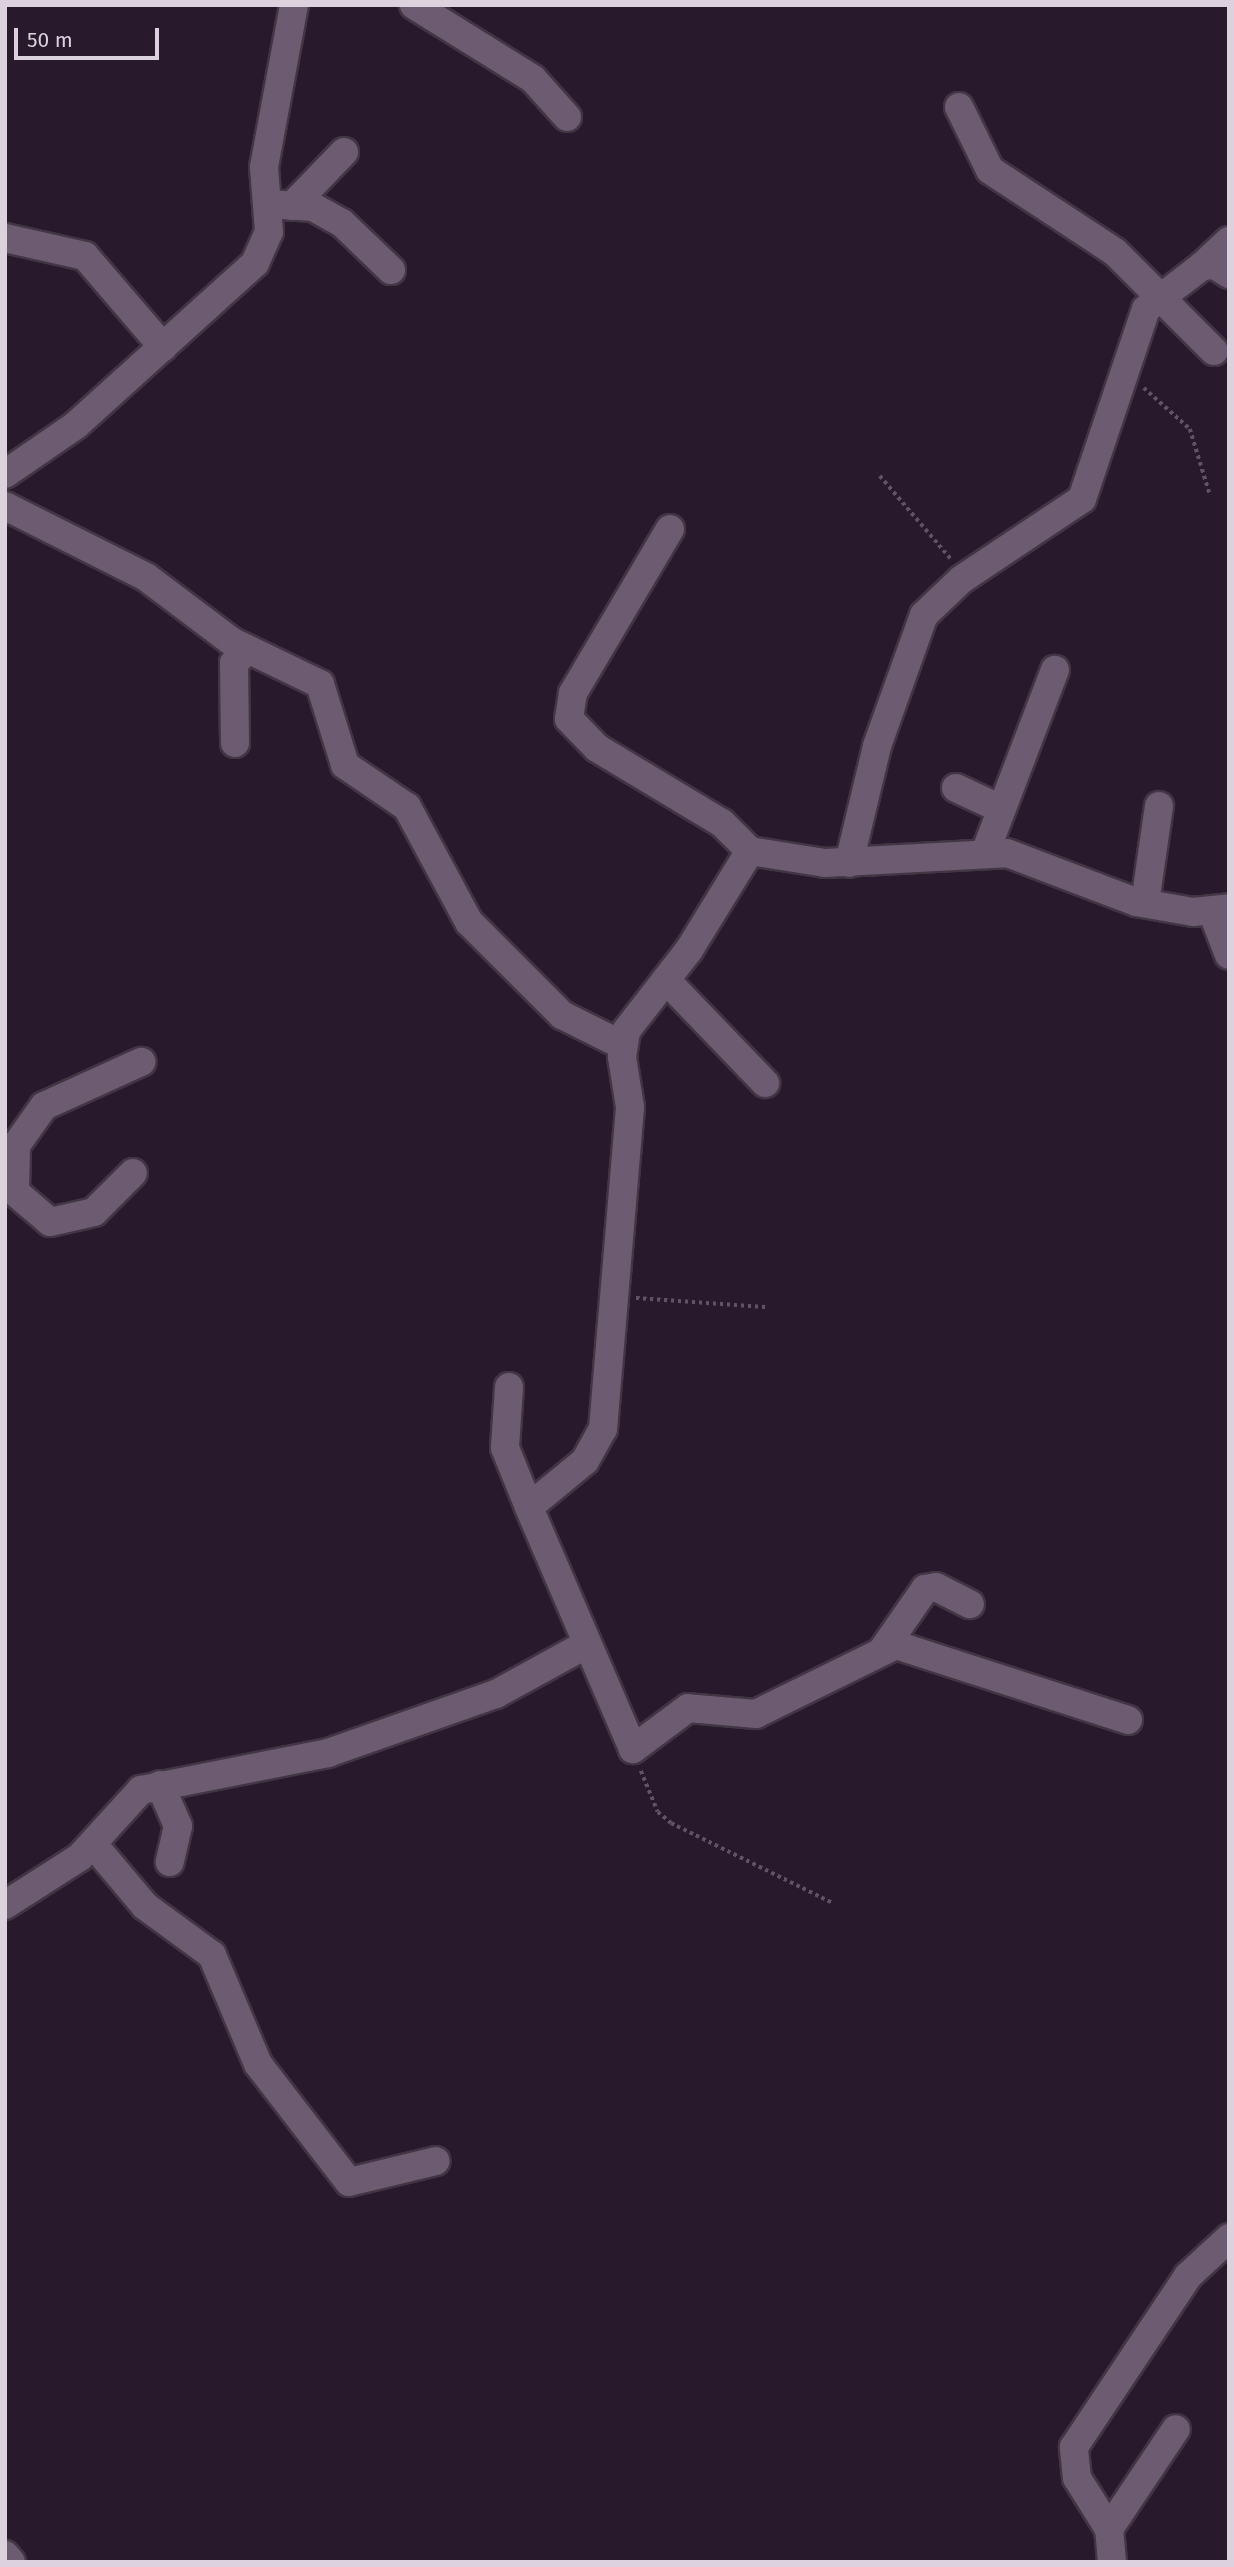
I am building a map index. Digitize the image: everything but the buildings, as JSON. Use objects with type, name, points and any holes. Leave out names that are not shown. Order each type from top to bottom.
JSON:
[{"type":"street","points":[[280,205],[264,167],[293,5]]},
{"type":"street","points":[[414,5],[533,79],[567,117]]},
{"type":"street","points":[[960,107],[990,170],[1021,196],[1089,233],[1158,295],[1214,351]]},
{"type":"street","points":[[5,474],[76,425],[255,263],[280,205],[344,152]]},
{"type":"street","points":[[280,205],[313,207],[342,223],[391,270]]},
{"type":"street","points":[[5,238],[85,256],[163,347]]},
{"type":"street","points":[[849,863],[912,637],[924,615],[961,579],[1082,499],[1136,326],[1158,295],[1215,270],[1229,241]]},
{"type":"street","points":[[5,506],[146,577],[247,650],[320,684],[345,765],[407,807],[469,922],[562,1015],[622,1045]]},
{"type":"street","points":[[670,529],[573,693],[569,719],[597,748],[722,823],[750,850],[849,863],[985,853],[1023,855],[1145,903],[1220,910],[1229,954]]},
{"type":"street","points":[[235,743],[234,663],[247,650]]},
{"type":"street","points":[[985,853],[1055,670]]},
{"type":"street","points":[[956,788],[1001,809]]},
{"type":"street","points":[[1145,903],[1159,806]]},
{"type":"street","points":[[529,1507],[596,1446],[614,1297],[630,1107],[622,1045],[632,1020],[666,980],[750,850]]},
{"type":"street","points":[[666,980],[765,1083]]},
{"type":"street","points":[[133,1173],[94,1212],[50,1222],[15,1192],[10,1156],[44,1106],[141,1062]]},
{"type":"street","points":[[509,1387],[505,1448],[585,1645],[633,1749],[688,1708],[732,1717],[757,1714],[884,1648],[908,1645],[1128,1720]]},
{"type":"street","points":[[884,1648],[925,1589],[936,1587],[970,1604]]},
{"type":"street","points":[[5,1905],[93,1844],[132,1798],[160,1785],[328,1753],[496,1694],[585,1645]]},
{"type":"street","points":[[160,1785],[178,1826],[170,1862]]},
{"type":"street","points":[[93,1844],[145,1906],[212,1955],[258,2064],[349,2182],[436,2161]]},
{"type":"street","points":[[1112,2562],[1109,2529],[1077,2478],[1074,2447],[1188,2276],[1229,2238]]},
{"type":"street","points":[[1109,2529],[1176,2429]]},
{"type":"street","points":[[5,2555],[11,2562]]},
{"type":"path","points":[[1122,372],[1190,429],[1210,495]]},
{"type":"path","points":[[880,476],[926,524],[961,579]]},
{"type":"path","points":[[614,1297],[766,1307]]},
{"type":"path","points":[[633,1749],[658,1812],[671,1823],[834,1903]]}]
